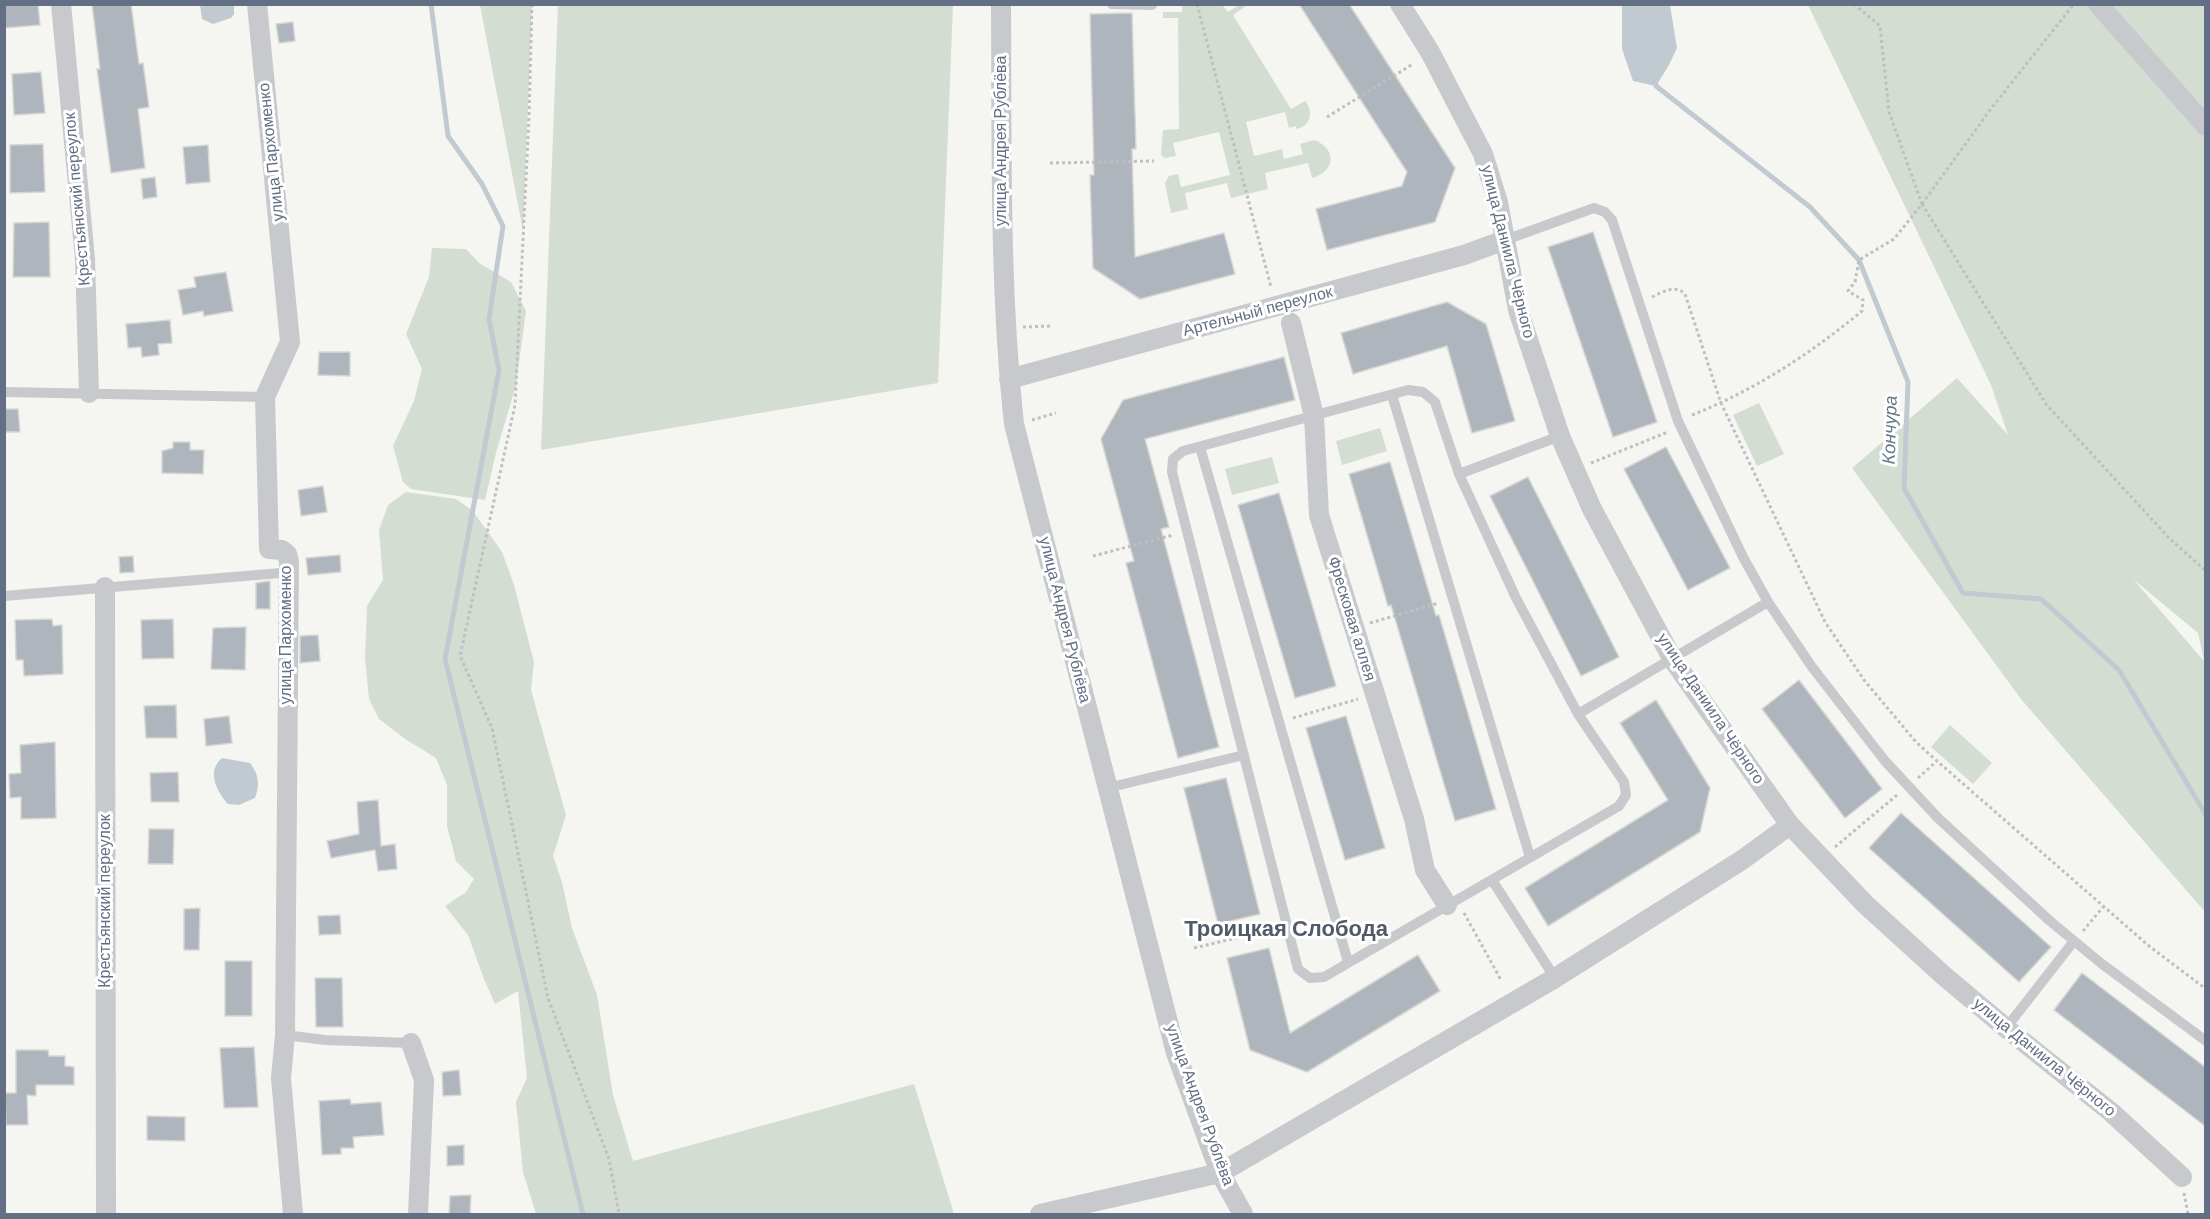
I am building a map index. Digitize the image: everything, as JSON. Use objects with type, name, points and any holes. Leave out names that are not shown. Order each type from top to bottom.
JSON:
[{"type":"street","name":"Крестьянский переулок","points":[[61,4],[85,259],[89,393]]},
{"type":"street","name":"улица Пархоменко","points":[[257,4],[290,342],[265,397],[269,549],[282,550],[289,562],[285,1035],[281,1078],[293,1215]]},
{"type":"street","name":"улица Андрея Рублёва","points":[[1001,4],[1003,258],[1009,379],[1014,424],[1176,1053],[1220,1173],[1243,1215]]},
{"type":"street","name":"улица Даниила Чёрного","points":[[1400,4],[1430,52],[1484,154],[1498,202],[1518,310],[1560,436],[1592,509],[1673,660],[1790,825],[1865,904],[1943,975],[2111,1112],[2182,1177]]},
{"type":"street","points":[[2098,4],[2205,126]]},
{"type":"street","name":"Артельный переулок","points":[[1009,379],[1464,255],[1505,240]]},
{"type":"street","name":"Фресковая аллея","points":[[1291,323],[1314,416],[1319,515],[1414,819],[1425,870],[1452,903]]},
{"type":"street","name":"Крестьянский переулок","points":[[105,587],[106,1215]]},
{"type":"street","points":[[1040,1215],[1220,1173],[1555,978],[1743,860],[1790,825]]},
{"type":"street","points":[[411,1043],[424,1080],[418,1215]]},
{"type":"lane","points":[[1112,4],[1152,5]]},
{"type":"lane","points":[[1505,240],[1594,208],[1605,212],[1612,220],[1680,424],[1743,556],[1768,602],[1812,667],[1884,761],[1938,818],[2049,921],[2205,1041]]},
{"type":"lane","points":[[1408,390],[1423,392],[1435,402],[1460,474],[1516,598],[1578,714],[1624,782],[1626,795],[1619,806],[1492,880],[1324,977],[1310,978],[1299,969],[1172,472],[1173,459],[1183,451],[1314,416],[1408,390]]},
{"type":"lane","points":[[4,392],[265,397]]},
{"type":"lane","points":[[1392,395],[1530,857]]},
{"type":"lane","points":[[1460,474],[1560,436]]},
{"type":"lane","points":[[1200,447],[1348,962]]},
{"type":"lane","points":[[4,596],[281,573],[289,562]]},
{"type":"lane","points":[[1578,714],[1768,602]]},
{"type":"lane","points":[[1107,788],[1244,755]]},
{"type":"lane","points":[[1492,880],[1555,978]]},
{"type":"lane","points":[[2006,1028],[2074,941]]},
{"type":"lane","points":[[285,1035],[325,1040],[411,1043]]},
{"type":"path","points":[[531,4],[529,116],[514,405],[460,656],[492,728],[548,998],[609,1159],[620,1215]]},
{"type":"path","points":[[1197,4],[1270,287]]},
{"type":"path","points":[[1854,4],[1880,26],[1889,112],[1922,204],[2046,404],[2169,538],[2205,571]]},
{"type":"path","points":[[1590,463],[1680,424],[1759,385],[1826,341],[1862,311],[1863,300],[1848,291],[1855,282],[1859,260],[1894,239],[1990,110],[2074,4]]},
{"type":"path","points":[[1327,117],[1413,64]]},
{"type":"path","points":[[1050,163],[1154,161]]},
{"type":"path","points":[[1639,302],[1674,288],[1681,289],[1685,294],[1721,403],[1825,622],[1864,680],[1916,742],[2103,907],[2205,989]]},
{"type":"path","points":[[1017,327],[1051,326]]},
{"type":"path","points":[[1025,422],[1056,413]]},
{"type":"path","points":[[1093,556],[1187,532]]},
{"type":"path","points":[[1354,627],[1453,598]]},
{"type":"path","points":[[1279,722],[1375,694]]},
{"type":"path","points":[[1835,847],[1937,761]]},
{"type":"path","points":[[1452,903],[1501,980]]},
{"type":"path","points":[[2074,941],[2103,907]]},
{"type":"path","points":[[1194,948],[1288,926]]},
{"type":"shaded area","points":[[200,5],[234,5],[234,14],[231,18],[213,24],[202,19]]},
{"type":"shaded area","points":[[480,5],[532,5],[523,231]]},
{"type":"shaded area","points":[[558,5],[953,5],[938,383],[541,450]]},
{"type":"shaded area","points":[[1182,5],[1222,5],[1228,12],[1239,5],[1246,6],[1233,15],[1291,109],[1305,101],[1310,110],[1308,122],[1296,129],[1296,126],[1289,128],[1285,112],[1246,122],[1254,156],[1282,149],[1284,159],[1303,154],[1300,144],[1314,140],[1327,149],[1331,160],[1325,171],[1312,178],[1308,163],[1265,173],[1268,189],[1231,198],[1227,183],[1185,193],[1188,209],[1171,213],[1165,183],[1169,176],[1178,174],[1181,187],[1230,175],[1219,132],[1173,143],[1176,156],[1165,158],[1161,155],[1163,130],[1179,129],[1178,18],[1163,18],[1163,12],[1182,12]]},
{"type":"shaded area","points":[[1622,5],[1670,5],[1677,48],[1656,86],[1633,81],[1622,49]]},
{"type":"shaded area","points":[[1808,5],[2205,5],[2205,912],[2021,699],[1852,468],[1957,378],[2008,435],[1991,385]],"holes":[[[2133,579],[2198,633],[2204,661]]]},
{"type":"shaded area","points":[[432,248],[466,249],[479,263],[511,282],[526,311],[516,385],[485,500],[411,489],[403,482],[393,446],[414,401],[422,369],[406,334],[429,277]]},
{"type":"shaded area","points":[[1759,403],[1784,454],[1757,466],[1733,415]]},
{"type":"shaded area","points":[[1380,428],[1387,451],[1342,465],[1336,441]]},
{"type":"shaded area","points":[[1272,457],[1279,483],[1232,495],[1225,469]]},
{"type":"shaded area","points":[[406,492],[456,499],[473,511],[502,552],[514,585],[534,662],[531,690],[566,815],[553,856],[562,882],[572,928],[597,995],[613,1095],[633,1161],[914,1084],[954,1214],[536,1214],[523,1172],[516,1102],[527,1078],[518,991],[495,1004],[468,935],[445,906],[466,892],[474,879],[456,861],[447,826],[447,785],[436,758],[405,739],[379,719],[369,699],[365,658],[367,606],[383,580],[379,530],[388,505]]},
{"type":"shaded area","points":[[1950,725],[1992,763],[1973,784],[1931,747]]},
{"type":"shaded area","points":[[222,758],[250,763],[258,780],[255,798],[239,805],[228,804],[217,788],[214,775],[217,763]]},
{"type":"building","points":[[38,4],[40,25],[4,28],[4,5]]},
{"type":"building","points":[[92,4],[131,4],[139,64],[143,63],[149,107],[138,109],[145,168],[111,173],[97,69],[100,69]]},
{"type":"building","points":[[1299,4],[1349,4],[1455,168],[1435,222],[1327,250],[1316,209],[1402,186],[1407,172]]},
{"type":"building","points":[[1132,13],[1136,149],[1132,149],[1135,257],[1224,233],[1235,274],[1140,299],[1093,268],[1090,175],[1094,175],[1090,14]]},
{"type":"building","points":[[293,22],[295,41],[279,43],[276,24]]},
{"type":"building","points":[[41,72],[45,113],[14,115],[12,74]]},
{"type":"building","points":[[43,144],[45,192],[10,193],[10,145]]},
{"type":"building","points":[[208,145],[210,182],[186,184],[183,147]]},
{"type":"building","points":[[155,177],[157,197],[143,199],[141,179]]},
{"type":"building","points":[[49,222],[50,277],[13,277],[14,223]]},
{"type":"building","points":[[1593,232],[1657,422],[1613,437],[1548,247]]},
{"type":"building","points":[[226,272],[233,311],[204,316],[203,311],[183,315],[178,290],[196,287],[194,277]]},
{"type":"building","points":[[1447,302],[1486,324],[1515,421],[1472,433],[1447,346],[1353,374],[1341,333]]},
{"type":"building","points":[[170,320],[172,343],[158,344],[159,355],[142,357],[141,347],[128,348],[126,324]]},
{"type":"building","points":[[319,352],[350,352],[350,376],[318,375]]},
{"type":"building","points":[[1284,357],[1295,400],[1145,439],[1169,527],[1161,529],[1219,747],[1178,758],[1126,563],[1134,561],[1101,439],[1123,400]]},
{"type":"building","points":[[4,409],[18,409],[20,432],[4,432]]},
{"type":"building","points":[[173,442],[190,442],[190,450],[204,450],[203,474],[162,473],[162,451],[173,448]]},
{"type":"building","points":[[1666,447],[1730,568],[1688,590],[1624,469]]},
{"type":"building","points":[[1390,462],[1436,616],[1439,615],[1496,809],[1455,821],[1391,605],[1388,606],[1349,474]]},
{"type":"building","points":[[1528,477],[1619,657],[1581,676],[1490,496]]},
{"type":"building","points":[[323,486],[327,512],[301,516],[298,490]]},
{"type":"building","points":[[1279,493],[1336,686],[1295,698],[1238,505]]},
{"type":"building","points":[[340,555],[341,572],[308,575],[306,558]]},
{"type":"building","points":[[133,556],[134,572],[120,573],[119,557]]},
{"type":"building","points":[[270,581],[270,609],[256,609],[256,583]]},
{"type":"building","points":[[52,619],[53,626],[62,625],[63,674],[24,676],[23,660],[16,660],[15,620]]},
{"type":"building","points":[[173,619],[174,658],[142,659],[141,620]]},
{"type":"building","points":[[246,627],[245,670],[211,669],[213,628]]},
{"type":"building","points":[[318,635],[320,661],[300,663],[300,636]]},
{"type":"building","points":[[1799,680],[1882,789],[1845,818],[1762,709]]},
{"type":"building","points":[[1656,700],[1710,788],[1700,832],[1548,926],[1525,888],[1668,800],[1620,723]]},
{"type":"building","points":[[176,705],[177,738],[146,738],[144,706]]},
{"type":"building","points":[[229,716],[232,743],[206,746],[204,719]]},
{"type":"building","points":[[1346,716],[1385,848],[1345,860],[1306,728]]},
{"type":"building","points":[[55,742],[56,818],[21,819],[21,797],[10,798],[9,774],[21,773],[20,745]]},
{"type":"building","points":[[178,772],[179,802],[151,802],[150,773]]},
{"type":"building","points":[[1226,778],[1260,914],[1218,924],[1184,788]]},
{"type":"building","points":[[378,800],[381,846],[395,844],[397,869],[378,871],[375,850],[331,858],[327,841],[359,834],[357,802]]},
{"type":"building","points":[[1901,813],[2051,947],[2019,982],[1869,848]]},
{"type":"building","points":[[149,829],[174,829],[173,864],[148,864]]},
{"type":"building","points":[[200,908],[199,950],[184,950],[184,909]]},
{"type":"building","points":[[340,915],[341,934],[319,935],[318,916]]},
{"type":"building","points":[[1269,948],[1290,1033],[1418,955],[1440,991],[1307,1072],[1250,1050],[1227,958]]},
{"type":"building","points":[[225,961],[252,961],[252,1016],[225,1016]]},
{"type":"building","points":[[2082,973],[2205,1067],[2205,1126],[2054,1010]]},
{"type":"building","points":[[315,978],[342,978],[343,1027],[316,1027]]},
{"type":"building","points":[[254,1047],[258,1107],[224,1108],[220,1048]]},
{"type":"building","points":[[16,1050],[48,1050],[49,1056],[65,1056],[65,1066],[74,1067],[74,1085],[36,1085],[36,1096],[27,1095],[28,1125],[6,1125],[5,1093],[16,1093]]},
{"type":"building","points":[[459,1070],[461,1095],[443,1096],[442,1072]]},
{"type":"building","points":[[350,1099],[351,1104],[381,1102],[384,1135],[353,1137],[354,1148],[341,1148],[341,1154],[322,1155],[319,1101]]},
{"type":"building","points":[[147,1116],[185,1117],[185,1141],[147,1140]]},
{"type":"building","points":[[464,1145],[464,1165],[447,1166],[447,1146]]},
{"type":"building","points":[[471,1195],[470,1215],[449,1215],[450,1196]]},
{"type":"waterway","points":[[431,4],[448,136],[482,184],[503,226],[489,319],[499,370],[445,659],[583,1214]]},
{"type":"waterway","name":"Кончура","points":[[1655,79],[1656,86],[1810,207],[1859,260],[1908,382],[1904,488],[1963,593],[2041,599],[2119,670],[2206,815]]},
{"type":"district","name":"Троицкая Слобода","points":[[1286,930]]}]
